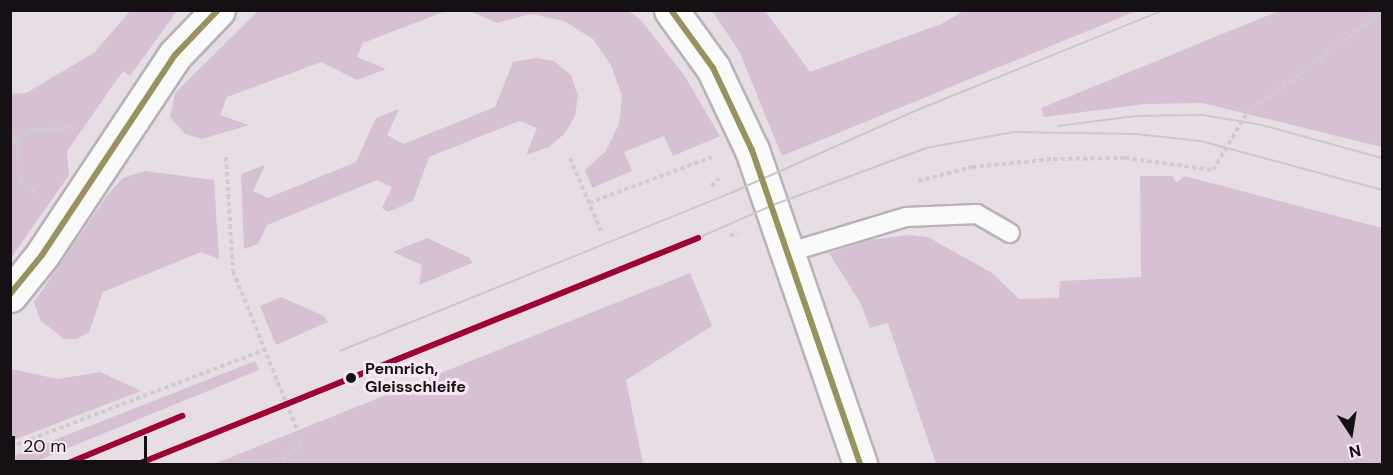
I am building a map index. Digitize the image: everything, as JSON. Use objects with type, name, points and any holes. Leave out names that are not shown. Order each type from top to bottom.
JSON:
[{"type":"street","points":[[10,295],[67,216],[114,143],[176,55],[218,10]]},
{"type":"street","points":[[670,10],[713,69],[753,150],[790,252],[861,465]]},
{"type":"lane","points":[[790,252],[906,217],[977,214],[1010,233]]},
{"type":"path","points":[[906,184],[972,167],[1053,159],[1125,158],[1213,170],[1247,113],[1383,12]]},
{"type":"path","points":[[10,142],[32,131],[73,126],[114,143]]},
{"type":"path","points":[[10,132],[17,139],[20,180],[67,216]]},
{"type":"path","points":[[589,203],[716,156],[720,165]]},
{"type":"path","points":[[226,157],[233,271],[302,442],[277,465]]},
{"type":"path","points":[[570,158],[601,231]]},
{"type":"path","points":[[10,447],[266,349]]},
{"type":"shaded area","points":[[259,10],[446,11],[363,43],[357,57],[386,69],[357,80],[321,62],[227,97],[220,115],[249,125],[202,139],[185,134],[170,117],[175,93]]},
{"type":"shaded area","points":[[1281,10],[1382,11],[1382,147],[1202,103],[1145,104],[1044,117],[1041,108]]},
{"type":"shaded area","points":[[130,11],[177,11],[130,76],[123,71],[67,151],[69,175],[11,258],[11,94],[26,93],[94,53]]},
{"type":"shaded area","points":[[470,11],[628,11],[640,19],[684,75],[720,136],[673,156],[664,136],[624,152],[632,171],[592,188],[585,170],[606,151],[619,124],[622,96],[611,65],[593,39],[564,21],[531,14],[497,23]]},
{"type":"shaded area","points":[[712,11],[765,11],[810,72],[941,24],[964,11],[1136,11],[782,156],[739,51]]},
{"type":"shaded area","points":[[536,58],[554,61],[571,75],[578,96],[575,116],[565,133],[549,147],[526,155],[537,128],[519,121],[429,157],[413,201],[388,212],[382,208],[392,187],[377,180],[267,225],[258,244],[244,249],[241,174],[265,165],[253,191],[268,198],[356,162],[376,118],[399,109],[387,135],[404,144],[495,107],[513,62]]},
{"type":"shaded area","points":[[145,171],[214,180],[219,259],[201,252],[103,292],[89,332],[77,339],[64,339],[40,320],[34,302],[108,194],[123,178]]},
{"type":"shaded area","points":[[1140,176],[1172,176],[1177,183],[1184,176],[1382,228],[1382,464],[936,464],[888,323],[870,328],[861,304],[829,253],[869,240],[910,235],[928,237],[992,273],[1019,299],[1059,298],[1060,281],[1141,277]]},
{"type":"shaded area","points":[[427,238],[470,258],[472,263],[419,285],[422,265],[393,252]]},
{"type":"shaded area","points":[[690,273],[712,326],[626,380],[643,464],[214,464]]},
{"type":"shaded area","points":[[281,297],[324,316],[328,322],[276,345],[260,306]]},
{"type":"shaded area","points":[[255,361],[259,370],[29,464],[11,464],[11,457]]},
{"type":"shaded area","points":[[11,369],[58,379],[100,372],[141,391],[11,441]]},
{"type":"tram line","points":[[340,351],[731,193],[920,109],[1164,10]]},
{"type":"tram line","points":[[1058,126],[1135,116],[1203,115],[1262,125],[1382,158]]},
{"type":"tram line","points":[[698,238],[773,205],[926,148],[1014,132],[1136,134],[1201,141],[1382,190]]},
{"type":"transit line","points":[[10,294],[42,255],[175,55],[218,10]]},
{"type":"transit line","points":[[671,10],[713,68],[752,150],[860,464]]},
{"type":"transit line","points":[[138,464],[698,238]]},
{"type":"transit line","points":[[66,464],[182,416]]},
{"type":"place","name":"Pennrich, Gleisschleife","points":[[351,378]]}]
